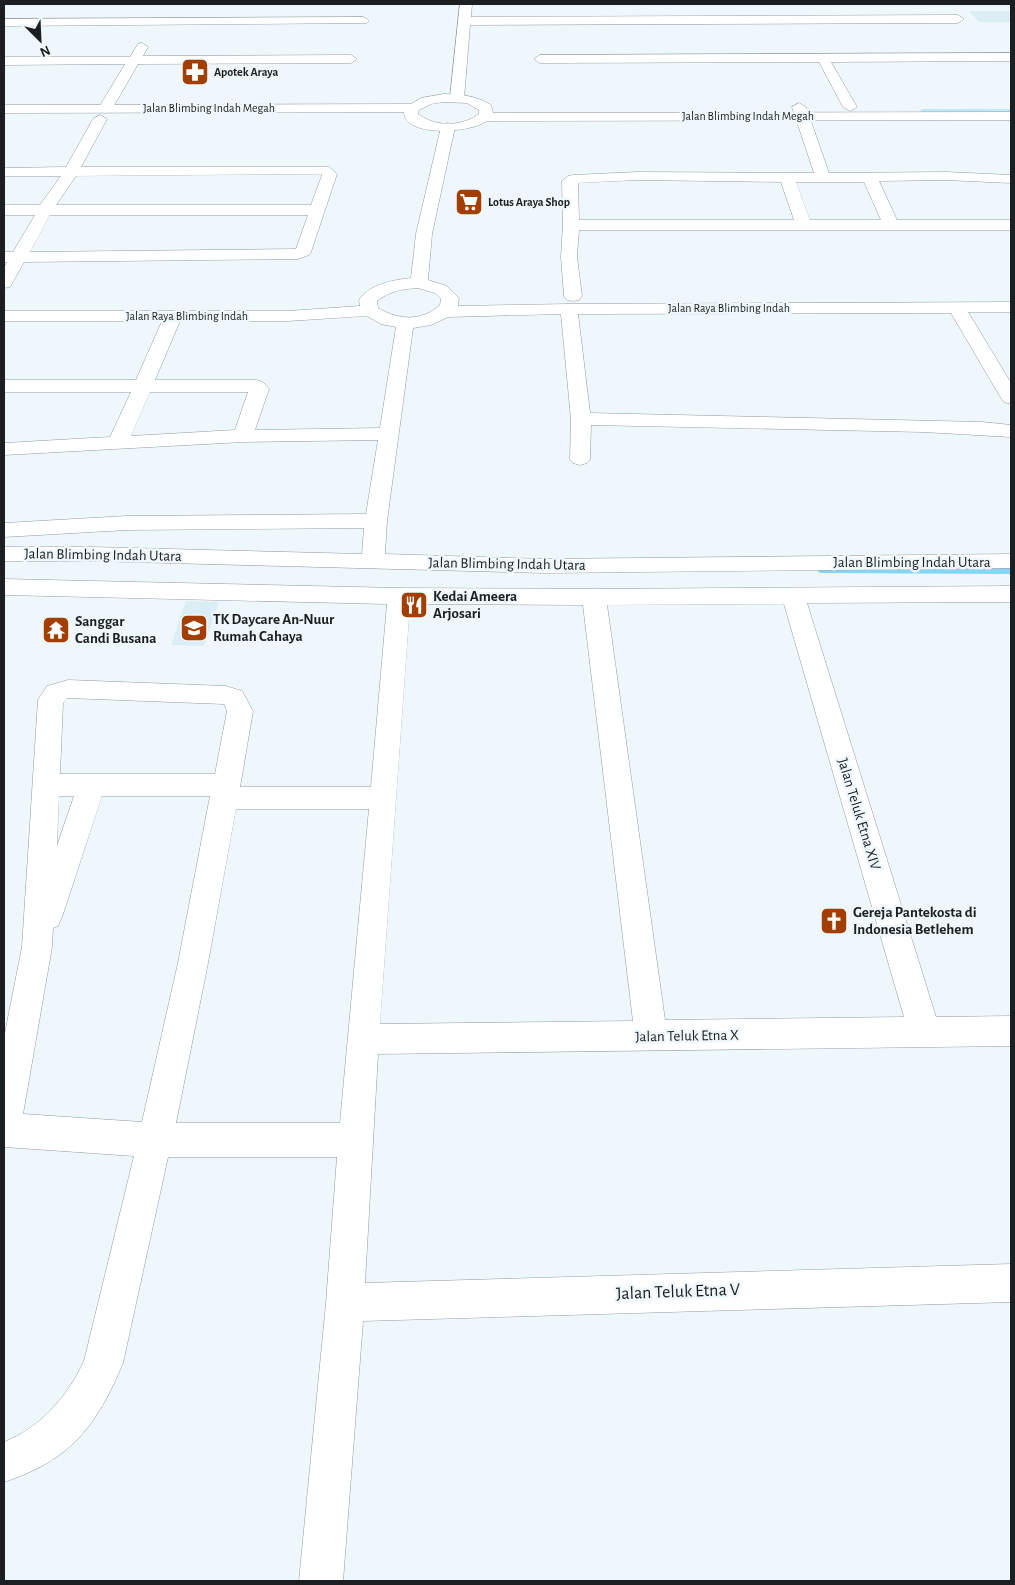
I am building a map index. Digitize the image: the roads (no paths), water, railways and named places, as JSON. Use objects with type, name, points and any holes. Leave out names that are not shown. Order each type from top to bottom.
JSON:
[{"type":"street","points":[[457,98],[466,4]]},
{"type":"street","points":[[790,7],[797,23]]},
{"type":"street","points":[[4,283],[11,257],[71,172],[136,60],[162,10]]},
{"type":"street","points":[[464,21],[571,26],[958,19]]},
{"type":"street","points":[[4,23],[363,21]]},
{"type":"street","points":[[174,60],[194,22]]},
{"type":"street","points":[[770,33],[797,23],[831,33]]},
{"type":"street","points":[[778,45],[815,56],[850,107]]},
{"type":"street","points":[[815,56],[836,46]]},
{"type":"street","points":[[540,59],[575,54],[1011,57]]},
{"type":"street","points":[[815,56],[836,107]]},
{"type":"street","points":[[4,61],[352,58]]},
{"type":"street","points":[[457,98],[475,101],[485,112],[468,125],[448,127],[424,124],[412,112],[422,102],[432,99],[457,98]]},
{"type":"street","name":"Jalan Blimbing Indah Megah","points":[[485,112],[904,111],[1011,106]]},
{"type":"street","name":"Jalan Blimbing Indah Megah","points":[[801,111],[850,107],[1011,116]]},
{"type":"street","name":"Jalan Blimbing Indah Megah","points":[[4,109],[103,114]]},
{"type":"street","points":[[801,111],[823,177]]},
{"type":"street","name":"Jalan Blimbing Indah Megah","points":[[4,118],[103,114],[412,112]]},
{"type":"street","points":[[419,283],[424,234],[448,127]]},
{"type":"street","points":[[4,172],[324,170],[330,174],[303,252],[295,255],[11,257]]},
{"type":"street","points":[[580,459],[581,419],[569,257],[571,225],[570,181],[578,178],[637,176],[787,178],[946,176],[1011,179]]},
{"type":"street","points":[[870,177],[891,224]]},
{"type":"street","points":[[787,178],[804,225]]},
{"type":"street","points":[[4,210],[317,210]]},
{"type":"street","points":[[571,225],[1011,225]]},
{"type":"street","points":[[419,283],[440,289],[448,294],[451,300],[446,312],[429,321],[405,324],[378,318],[370,311],[368,300],[379,290],[397,284],[419,283]]},
{"type":"street","name":"Jalan Raya Blimbing Indah","points":[[448,294],[571,303],[1011,307]]},
{"type":"street","name":"Jalan Raya Blimbing Indah","points":[[446,312],[571,303],[1011,296]]},
{"type":"street","points":[[956,307],[1011,398]]},
{"type":"street","name":"Jalan Raya Blimbing Indah","points":[[4,316],[288,316],[370,311]]},
{"type":"street","points":[[118,443],[173,316]]},
{"type":"street","points":[[373,562],[376,521],[405,324]]},
{"type":"street","points":[[4,386],[143,385],[257,387],[259,389],[243,436]]},
{"type":"street","points":[[581,419],[982,428],[1011,432]]},
{"type":"street","points":[[982,428],[1011,422]]},
{"type":"street","points":[[4,449],[243,436],[390,434]]},
{"type":"street","points":[[4,530],[127,523],[376,521]]},
{"type":"street","name":"Jalan Blimbing Indah Utara","points":[[4,554],[92,554],[544,566],[1011,562]]},
{"type":"street","points":[[4,587],[399,596],[594,597],[1011,594]]},
{"type":"street","name":"Jalan Teluk Etna XIV","points":[[793,595],[925,1034]]},
{"type":"street","points":[[321,1581],[345,1303],[355,1140],[399,596]]},
{"type":"street","points":[[594,597],[651,1036]]},
{"type":"street","points":[[4,1124],[37,947],[50,703],[54,694],[68,689],[226,694],[233,698],[240,711],[193,963],[155,1140],[103,1363],[94,1385],[75,1415],[58,1432],[19,1458],[4,1462]]},
{"type":"street","points":[[46,785],[384,798]]},
{"type":"street","points":[[37,947],[91,786]]},
{"type":"street","name":"Jalan Teluk Etna X","points":[[363,1038],[925,1034],[1011,1031]]},
{"type":"street","points":[[4,1130],[155,1140],[355,1140]]},
{"type":"street","name":"Jalan Teluk Etna V","points":[[345,1303],[390,1300],[1011,1283]]},
{"type":"waterway","points":[[821,570],[1011,571]]},
{"type":"place","name":"Apotek Araya","points":[[195,72]]},
{"type":"place","name":"Lotus Araya Shop","points":[[469,202]]},
{"type":"place","name":"Kedai Ameera Arjosari","points":[[414,605]]},
{"type":"place","name":"TK Daycare An-Nuur Rumah Cahaya","points":[[194,628]]},
{"type":"place","name":"Sanggar Candi Busana","points":[[56,630]]},
{"type":"place","name":"Gereja Pantekosta di Indonesia Betlehem","points":[[834,921]]}]
